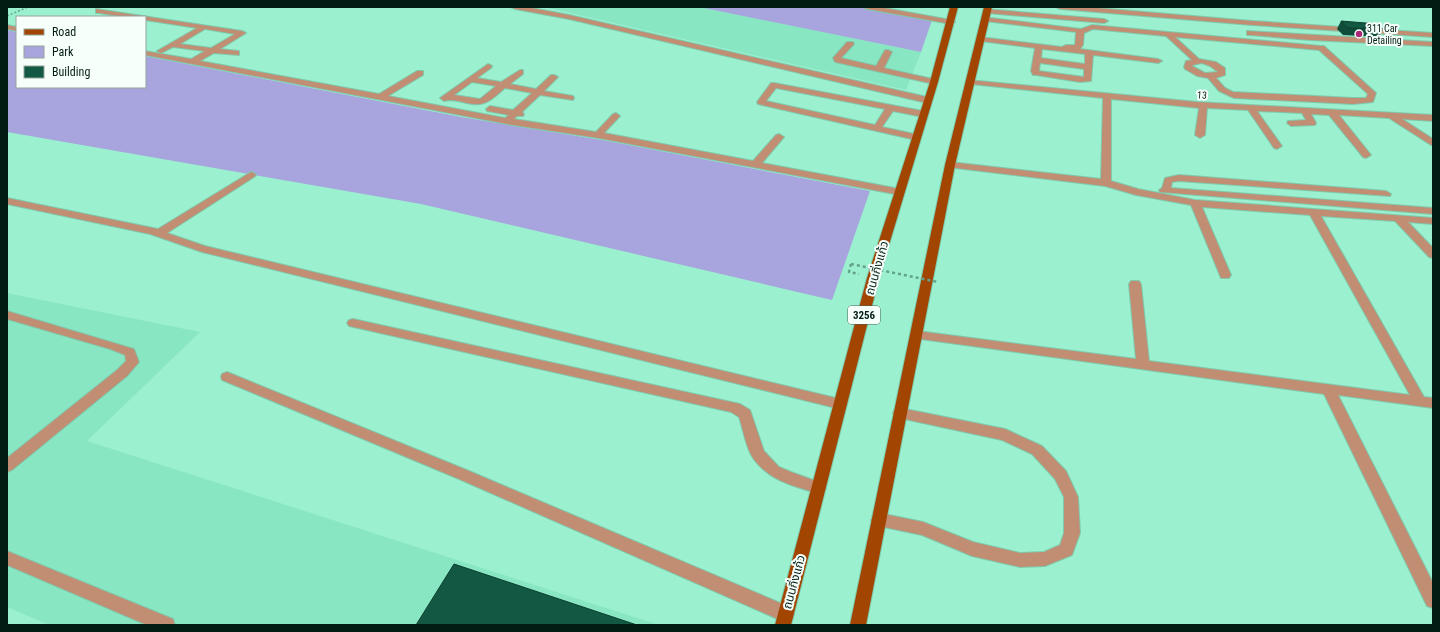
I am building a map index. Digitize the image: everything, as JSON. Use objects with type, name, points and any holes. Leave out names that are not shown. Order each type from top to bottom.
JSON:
[{"type":"main road","name":"ถนนกิ่งแก้ว","points":[[785,619],[873,278],[927,100],[934,82],[954,7]]},
{"type":"main road","points":[[858,625],[950,165],[987,12]]},
{"type":"street","points":[[515,7],[569,17],[927,100]]},
{"type":"street","points":[[867,7],[950,22]]},
{"type":"street","points":[[1060,7],[1252,23],[1433,35]]},
{"type":"street","points":[[99,11],[132,16]]},
{"type":"street","points":[[987,12],[1028,35],[1077,48],[1079,45],[1080,32]]},
{"type":"street","points":[[987,12],[1303,38],[1433,44]]},
{"type":"street","points":[[146,18],[242,33],[192,62]]},
{"type":"street","points":[[161,52],[204,27]]},
{"type":"street","points":[[1080,32],[1092,27],[1321,48],[1372,93],[1370,100],[1353,102],[1240,96],[1232,95],[1221,90],[1210,75]]},
{"type":"street","points":[[980,40],[1074,28],[1080,32]]},
{"type":"street","points":[[1168,34],[1197,61]]},
{"type":"street","points":[[1028,35],[1039,46],[1158,61]]},
{"type":"street","points":[[850,44],[837,58],[838,60],[934,82]]},
{"type":"street","points":[[173,45],[236,53]]},
{"type":"street","points":[[1039,46],[1034,71],[1036,73],[1086,80],[1096,85],[1099,89],[1092,90],[1051,84],[1048,81],[1048,75]]},
{"type":"street","points":[[879,69],[888,52]]},
{"type":"street","points":[[1086,80],[1088,79],[1089,52]]},
{"type":"street","points":[[146,53],[507,121],[598,135],[900,192]]},
{"type":"street","points":[[1036,60],[1088,67]]},
{"type":"street","points":[[1197,61],[1213,64],[1222,70],[1220,74],[1210,75],[1195,72],[1188,67],[1189,63],[1197,61]]},
{"type":"street","points":[[433,107],[488,66]]},
{"type":"street","points":[[448,96],[480,102],[520,72]]},
{"type":"street","points":[[381,97],[420,73]]},
{"type":"street","points":[[507,121],[554,77]]},
{"type":"street","points":[[470,79],[537,93],[570,98]]},
{"type":"street","name":"13","points":[[971,82],[1203,106],[1332,114],[1433,118]]},
{"type":"street","points":[[916,137],[761,102],[774,85],[923,114]]},
{"type":"street","points":[[1106,183],[1108,96]]},
{"type":"street","points":[[1200,135],[1203,106]]},
{"type":"street","points":[[877,128],[890,108]]},
{"type":"street","points":[[490,109],[546,119]]},
{"type":"street","points":[[1251,109],[1277,146]]},
{"type":"street","points":[[1292,123],[1312,123],[1306,112]]},
{"type":"street","points":[[1332,114],[1366,155]]},
{"type":"street","points":[[598,135],[616,116]]},
{"type":"street","points":[[1392,116],[1431,142]]},
{"type":"street","points":[[755,165],[779,137]]},
{"type":"street","points":[[950,165],[1106,183],[1136,192],[1195,203],[1433,221]]},
{"type":"street","points":[[159,233],[251,175]]},
{"type":"street","points":[[1166,190],[1168,180],[1178,178],[1386,194]]},
{"type":"street","points":[[1120,188],[1166,190],[1433,211]]},
{"type":"street","points":[[7,201],[159,233],[202,249],[840,404]]},
{"type":"street","points":[[1195,203],[1225,275]]},
{"type":"street","points":[[1314,212],[1420,401]]},
{"type":"street","points":[[1398,219],[1433,255]]},
{"type":"street","points":[[1135,284],[1143,365]]},
{"type":"street","points":[[7,315],[114,346],[130,352],[133,362],[122,373],[7,466]]},
{"type":"street","points":[[353,323],[735,408],[745,414],[758,454],[774,471],[786,477],[819,488]]},
{"type":"street","points":[[917,335],[1433,403]]},
{"type":"street","points":[[227,377],[464,475],[785,619]]},
{"type":"street","points":[[1328,389],[1433,600]]},
{"type":"street","points":[[879,520],[923,529],[972,550],[1020,560],[1045,559],[1066,550],[1072,533],[1071,497],[1064,480],[1037,450],[1005,435],[900,413]]},
{"type":"street","points":[[7,558],[168,625]]},
{"type":"path","points":[[7,16],[28,7]]},
{"type":"path","points":[[851,264],[938,282]]},
{"type":"shaded area","points":[[544,7],[700,7],[921,52],[906,90]]},
{"type":"shaded area","points":[[7,293],[200,332],[87,441],[659,625],[49,625],[7,607]]},
{"type":"green space","points":[[699,7],[859,7],[932,20],[921,52]]},
{"type":"green space","points":[[7,30],[16,32],[16,88],[146,88],[146,56],[461,117],[608,141],[870,191],[832,300],[421,204],[7,132]]},
{"type":"building","points":[[1341,21],[1378,24],[1383,29],[1347,28]]},
{"type":"building","points":[[454,564],[637,625],[416,625]]},
{"type":"place","name":"311 Car Detailing","points":[[1359,34]]}]
